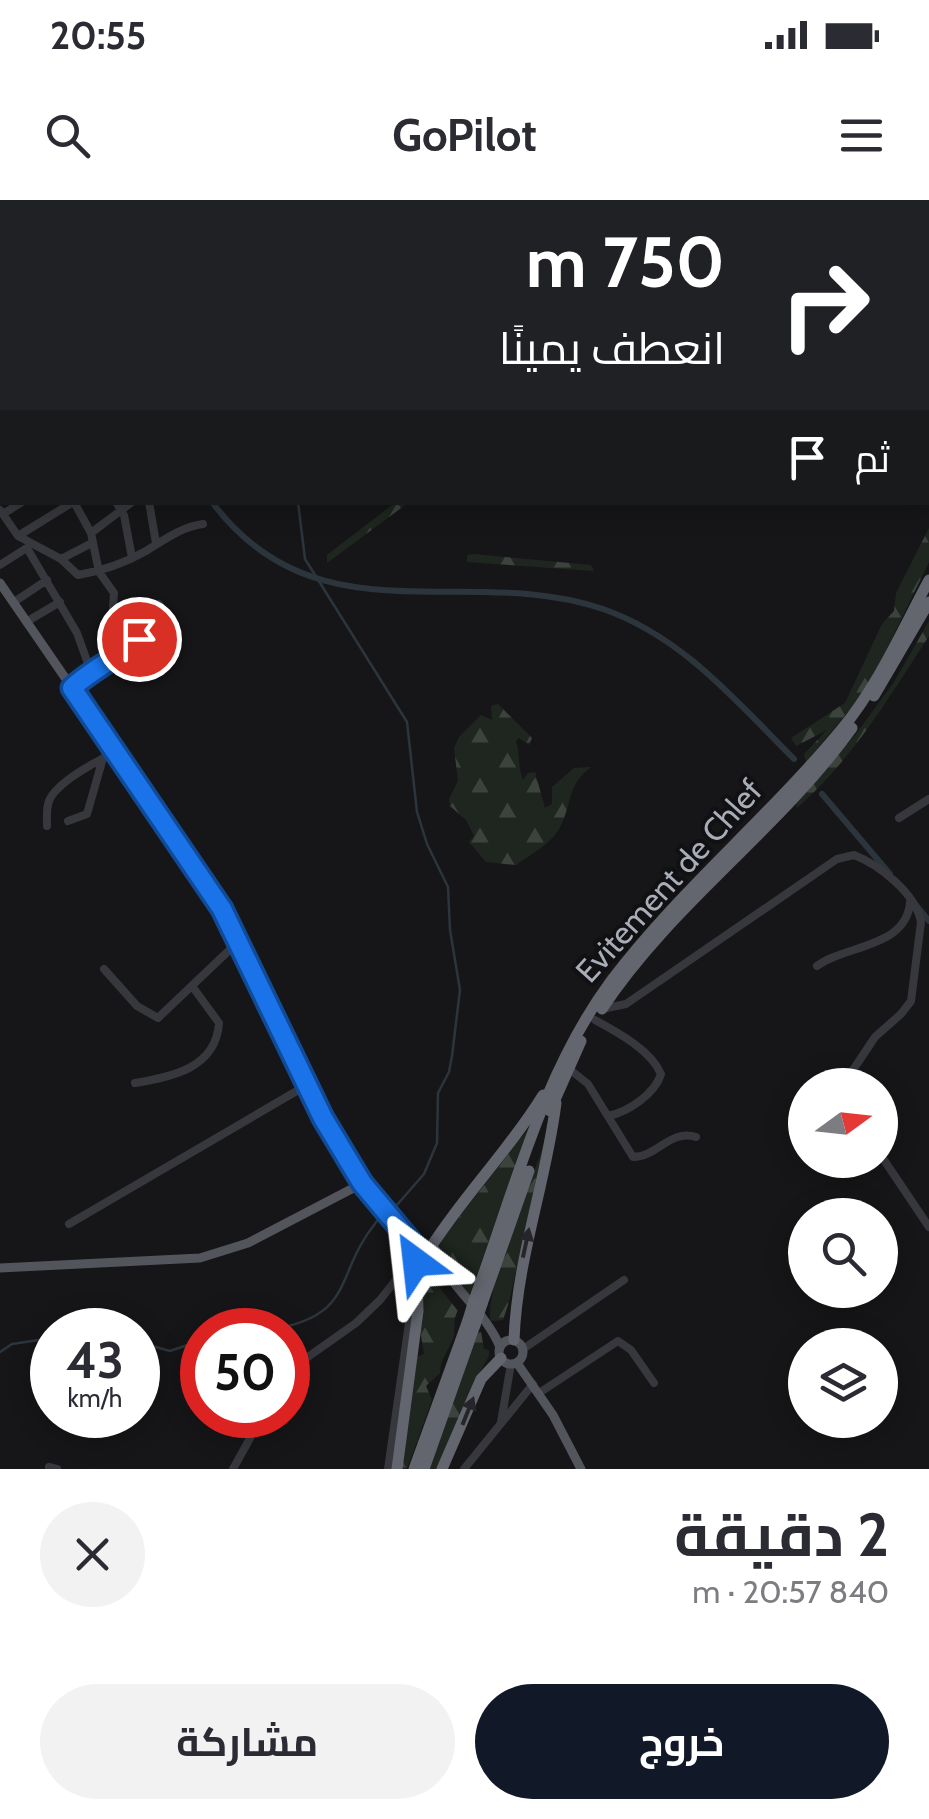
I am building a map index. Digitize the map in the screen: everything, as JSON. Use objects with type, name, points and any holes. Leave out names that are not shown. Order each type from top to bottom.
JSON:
[{"type":"highway","name":"Evitement de Chlef","points":[[478,1302],[564,1067],[612,980],[842,729],[873,683],[929,580]]},
{"type":"highway","name":"Evitement de Chlef","points":[[478,1302],[564,1067],[636,964],[844,739],[892,668],[929,602]]},
{"type":"highway","points":[[397,1469],[421,1262],[564,1067]]},
{"type":"highway","points":[[516,1342],[522,1263],[558,1092]]},
{"type":"highway","points":[[424,1469],[476,1322],[478,1302]]},
{"type":"highway","points":[[414,1469],[476,1322]]},
{"type":"highway","points":[[442,1469],[481,1379],[507,1358]]},
{"type":"main road","points":[[0,582],[192,860],[240,940],[307,1086],[362,1183],[421,1262],[450,1281]]},
{"type":"main road","points":[[0,1268],[200,1258],[248,1243],[362,1183]]},
{"type":"main road","points":[[421,1262],[436,1250],[476,1322],[536,1388],[580,1469]]},
{"type":"main road","points":[[421,1262],[436,1266],[438,1259]]},
{"type":"main road","points":[[476,1322],[516,1342],[523,1355],[507,1358]]},
{"type":"main road","points":[[507,1358],[516,1342]]},
{"type":"street","points":[[18,536],[69,505]]},
{"type":"street","points":[[76,505],[92,533],[99,572],[112,590],[113,608]]},
{"type":"street","points":[[150,505],[156,543]]},
{"type":"street","points":[[92,533],[118,506]]},
{"type":"street","points":[[118,506],[132,558]]},
{"type":"street","points":[[2,512],[60,602],[87,653],[91,672]]},
{"type":"street","points":[[28,547],[57,557],[78,575],[99,572],[186,528],[203,524]]},
{"type":"street","points":[[38,564],[92,543]]},
{"type":"street","points":[[0,565],[28,547]]},
{"type":"street","points":[[14,602],[47,580]]},
{"type":"street","points":[[26,622],[60,602]]},
{"type":"street","points":[[72,688],[91,672],[117,659],[139,639],[158,604]]},
{"type":"street","points":[[47,826],[48,803],[55,790],[116,753]]},
{"type":"street","points":[[68,821],[87,814],[103,758]]},
{"type":"street","points":[[899,818],[929,799]]},
{"type":"street","points":[[608,1116],[626,1110],[656,1086],[661,1074],[658,1066],[598,1015],[626,1004],[845,855],[875,865],[910,902],[921,922],[911,1001],[902,1014],[874,1037],[854,1068]]},
{"type":"street","points":[[817,966],[835,954],[863,949],[883,938],[906,918],[910,902]]},
{"type":"street","points":[[104,969],[130,999],[156,1018],[163,1016],[240,940]]},
{"type":"street","points":[[136,1083],[188,1071],[211,1049],[219,1024],[192,986]]},
{"type":"street","points":[[564,1067],[588,1084],[636,1158],[680,1135],[696,1137]]},
{"type":"street","points":[[69,1224],[307,1086]]},
{"type":"street","points":[[896,1178],[929,1227]]},
{"type":"street","points":[[310,1356],[356,1323],[400,1276],[421,1262]]},
{"type":"street","points":[[388,1469],[421,1262]]},
{"type":"street","points":[[516,1342],[624,1280]]},
{"type":"street","points":[[464,1469],[536,1388],[618,1341],[631,1350],[654,1384]]},
{"type":"street","points":[[500,1426],[507,1358]]},
{"type":"street","points":[[233,1469],[250,1438]]},
{"type":"green space","points":[[392,505],[405,505],[327,563],[327,555]]},
{"type":"green space","points":[[929,528],[929,562],[876,671],[857,701],[806,762],[804,754],[827,730],[796,746],[791,738],[845,703],[882,624],[894,611],[896,593]]},
{"type":"green space","points":[[467,555],[591,565],[594,571],[467,562]]},
{"type":"green space","points":[[929,621],[929,636],[869,726],[836,769],[797,808],[796,804],[894,682]]},
{"type":"green space","points":[[498,704],[532,738],[529,745],[519,738],[516,741],[520,771],[523,780],[528,773],[535,772],[545,808],[552,804],[552,787],[574,768],[591,767],[572,791],[555,835],[516,865],[486,862],[469,842],[474,836],[466,820],[450,806],[449,799],[458,781],[454,748],[459,737],[481,715],[492,720],[491,706]]},
{"type":"green space","points":[[531,1125],[465,1299],[441,1255],[442,1239]]},
{"type":"green space","points":[[544,1145],[509,1302],[503,1320],[491,1321],[490,1307],[501,1262]]},
{"type":"green space","points":[[428,1278],[458,1310],[453,1340],[440,1373],[426,1386],[432,1400],[407,1469],[400,1469],[417,1357],[424,1354],[418,1304]]},
{"type":"green space","points":[[481,1332],[489,1356],[473,1384],[439,1469],[428,1469],[478,1333]]},
{"type":"waterway","points":[[215,505],[253,545],[298,572],[346,585],[396,591],[551,597],[603,609],[632,621],[707,673],[794,759]]},
{"type":"waterway","points":[[298,505],[305,559],[407,722],[417,812],[448,887],[460,990],[452,1056],[438,1093],[437,1143],[424,1174],[396,1206]]},
{"type":"waterway","points":[[822,794],[890,874]]},
{"type":"waterway","points":[[917,906],[929,921]]},
{"type":"waterway","points":[[310,1318],[331,1303],[377,1221]]},
{"type":"waterway","points":[[0,1352],[12,1344],[30,1341]]},
{"type":"waterway","points":[[160,1348],[170,1351],[180,1348]]},
{"type":"route","points":[[139,639],[117,659],[72,688],[222,909],[323,1118],[362,1183],[418,1250],[416,1262]]}]
